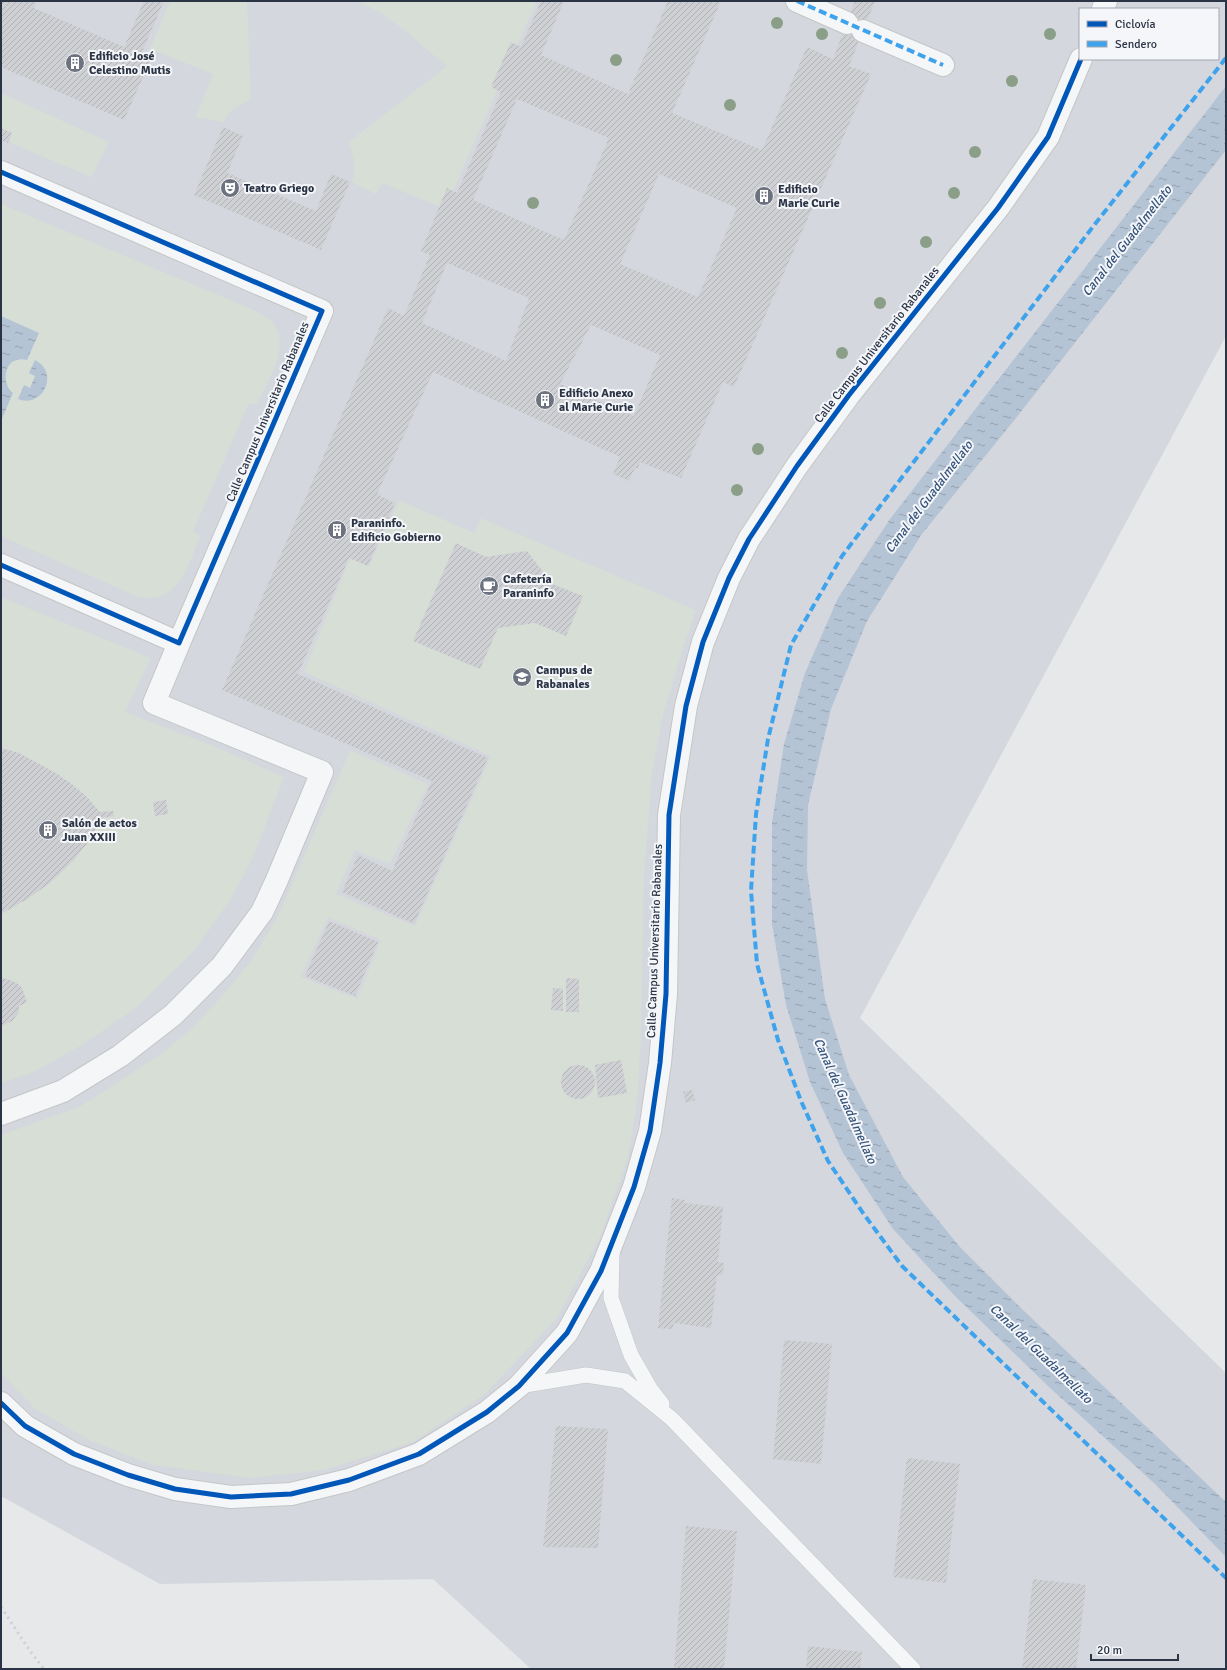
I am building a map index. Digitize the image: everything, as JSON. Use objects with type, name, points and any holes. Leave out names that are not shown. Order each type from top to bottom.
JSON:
[{"type":"street","points":[[797,1],[943,65]]},
{"type":"street","name":"Calle Campus Universitario Rabanales","points":[[1,1403],[25,1426],[74,1454],[128,1475],[175,1488],[231,1497],[291,1494],[349,1480],[419,1454],[487,1412],[519,1386],[567,1333],[601,1271],[634,1187],[650,1131],[659,1071],[666,994],[669,815],[686,706],[702,642],[749,539],[797,466],[849,395],[998,208],[1048,137],[1081,60]]},
{"type":"street","name":"Calle Campus Universitario Rabanales","points":[[1,172],[322,311],[154,703],[322,772],[262,912],[222,966],[173,1015],[120,1056],[63,1091],[1,1114]]},
{"type":"street","points":[[1,565],[179,643]]},
{"type":"lane","points":[[612,1244],[611,1298],[631,1355],[651,1390],[672,1419]]},
{"type":"lane","points":[[519,1386],[586,1375],[625,1382],[672,1419],[913,1669]]},
{"type":"shaded area","name":"Campus de Rabanales","points":[[1,1],[1226,1],[1226,336],[860,1018],[1226,1373],[1226,1669],[531,1669],[433,1579],[160,1584],[1,1496]]},
{"type":"shaded area","points":[[170,1],[247,1],[251,100],[235,108],[228,114],[223,122],[196,117],[213,74],[150,49]]},
{"type":"shaded area","points":[[358,1],[537,1],[445,209],[382,183],[376,194],[352,182],[354,166],[349,142],[447,66],[404,30],[382,14]]},
{"type":"shaded area","points":[[1,93],[109,142],[91,177],[1,139]]},
{"type":"shaded area","points":[[1,204],[254,310],[270,320],[278,331],[280,341],[276,364],[257,405],[249,403],[193,532],[201,535],[186,570],[173,589],[164,595],[152,598],[138,597],[1,536]]},
{"type":"shaded area","points":[[399,500],[474,533],[481,518],[696,610],[663,715],[652,773],[644,874],[641,1033],[638,1095],[628,1157],[600,1237],[557,1318],[485,1394],[413,1442],[324,1470],[251,1478],[153,1465],[91,1441],[35,1409],[1,1373],[1,1135],[81,1106],[161,1054],[192,1028],[224,994],[252,959],[279,914],[350,750],[428,784],[390,864],[355,850],[336,894],[415,926],[491,756],[304,672],[350,558],[369,566]],"holes":[[[328,917],[381,940],[357,999],[301,977]]]},
{"type":"shaded area","points":[[1,597],[151,658],[125,712],[214,746],[284,777],[253,857],[231,899],[194,951],[137,1007],[82,1045],[34,1072],[1,1083]]},
{"type":"water","name":"Canal del Guadalmellato","points":[[1226,86],[1226,150],[1016,418],[922,534],[867,621],[831,709],[808,805],[807,870],[825,999],[849,1075],[903,1177],[959,1246],[1023,1310],[1226,1502],[1226,1557],[1155,1484],[1049,1387],[955,1296],[893,1229],[843,1153],[810,1082],[786,1005],[772,924],[772,823],[784,744],[805,673],[838,598],[890,519]]},
{"type":"water","points":[[1,316],[39,333],[27,360],[19,359],[13,361],[6,370],[6,383],[13,393],[1,421]]},
{"type":"water","points":[[35,360],[42,366],[46,373],[47,380],[45,388],[35,399],[27,401],[18,399],[24,385],[30,388],[35,376],[29,373]]},
{"type":"building","name":"Edificio José Celestino Mutis","points":[[1,1],[37,1],[34,8],[124,47],[144,1],[164,1],[141,54],[151,59],[124,120],[1,67]]},
{"type":"building","points":[[541,1],[564,1],[541,55],[628,94],[668,1],[716,1],[720,3],[672,113],[762,150],[807,47],[833,59],[855,1],[875,1],[849,66],[871,74],[734,387],[723,382],[681,478],[640,462],[638,469],[635,468],[629,481],[613,474],[620,457],[433,372],[377,494],[395,503],[368,566],[349,558],[298,674],[488,758],[414,924],[342,892],[358,855],[392,871],[432,781],[222,690],[388,308],[404,316],[430,255],[421,251],[447,188],[457,193],[501,92],[491,87],[511,42],[521,47]],"holes":[[[517,99],[609,138],[564,240],[473,200]],[[659,174],[737,208],[698,297],[620,264]],[[447,263],[529,298],[506,361],[422,323]],[[591,325],[660,355],[634,416],[560,384]]]},
{"type":"building","name":"Teatro Griego","points":[[223,127],[243,136],[227,173],[316,211],[331,174],[350,182],[321,250],[194,195]]},
{"type":"building","points":[[1,128],[12,133],[8,143],[1,140]]},
{"type":"building","points":[[456,543],[486,557],[527,551],[552,584],[583,596],[566,636],[535,623],[498,628],[480,669],[413,641]]},
{"type":"building","name":"Salón de actos Juan XXIII","points":[[1,748],[19,753],[54,772],[85,795],[100,812],[113,811],[114,816],[102,818],[89,841],[73,861],[50,883],[27,899],[1,914]]},
{"type":"building","points":[[166,800],[168,814],[155,816],[153,802]]},
{"type":"building","points":[[329,921],[378,942],[355,996],[305,976]]},
{"type":"building","points":[[1,977],[17,983],[22,988],[27,1002],[19,1006],[19,1012],[12,1021],[1,1026]]},
{"type":"building","points":[[566,978],[579,979],[579,1012],[566,1012]]},
{"type":"building","points":[[553,988],[563,989],[563,1011],[551,1010]]},
{"type":"building","points":[[621,1060],[627,1093],[598,1098],[595,1065]]},
{"type":"building","points":[[581,1065],[588,1067],[593,1072],[595,1082],[593,1092],[588,1097],[575,1099],[568,1097],[563,1092],[561,1079],[563,1072],[568,1067]]},
{"type":"building","points":[[692,1090],[695,1100],[686,1103],[683,1092]]},
{"type":"building","points":[[672,1198],[685,1200],[684,1203],[723,1207],[718,1262],[724,1263],[723,1275],[717,1275],[711,1328],[674,1323],[672,1329],[658,1328]]},
{"type":"building","points":[[784,1340],[832,1344],[821,1464],[773,1459]]},
{"type":"building","points":[[556,1426],[608,1429],[598,1548],[543,1547]]},
{"type":"building","points":[[907,1458],[960,1464],[946,1583],[893,1577]]},
{"type":"building","points":[[686,1526],[737,1531],[724,1669],[674,1669]]},
{"type":"building","points":[[1033,1579],[1086,1585],[1076,1669],[1022,1669]]},
{"type":"building","points":[[808,1646],[862,1652],[860,1669],[806,1669]]},
{"type":"railway","points":[[1,1607],[30,1651],[44,1669]]},
{"type":"marked path","points":[[797,1],[943,65]]},
{"type":"marked path","points":[[1226,58],[1095,224],[842,556],[791,645],[768,739],[756,814],[751,891],[757,964],[778,1040],[801,1101],[828,1161],[863,1213],[902,1266],[1226,1578]]},
{"type":"cycle path","points":[[1,1403],[25,1426],[74,1454],[128,1475],[175,1489],[231,1497],[291,1494],[349,1480],[419,1454],[487,1412],[519,1386],[567,1333],[601,1271],[634,1187],[650,1131],[660,1063],[666,994],[669,815],[686,706],[703,642],[729,578],[749,539],[797,466],[849,395],[998,208],[1048,137],[1081,60]]},
{"type":"cycle path","points":[[1,172],[322,311],[179,643],[1,565]]},
{"type":"place","name":"Edificio José Celestino Mutis","points":[[75,63]]},
{"type":"place","name":"Teatro Griego","points":[[230,188]]},
{"type":"place","name":"Edificio Marie Curie","points":[[764,196]]},
{"type":"place","name":"Edificio Anexo al Marie Curie","points":[[545,400]]},
{"type":"place","name":"Paraninfo. Edificio Gobierno","points":[[337,530]]},
{"type":"place","name":"Cafetería Paraninfo","points":[[489,586]]},
{"type":"place","name":"Campus de Rabanales","points":[[522,677]]},
{"type":"place","name":"Salón de actos Juan XXIII","points":[[48,830]]}]
